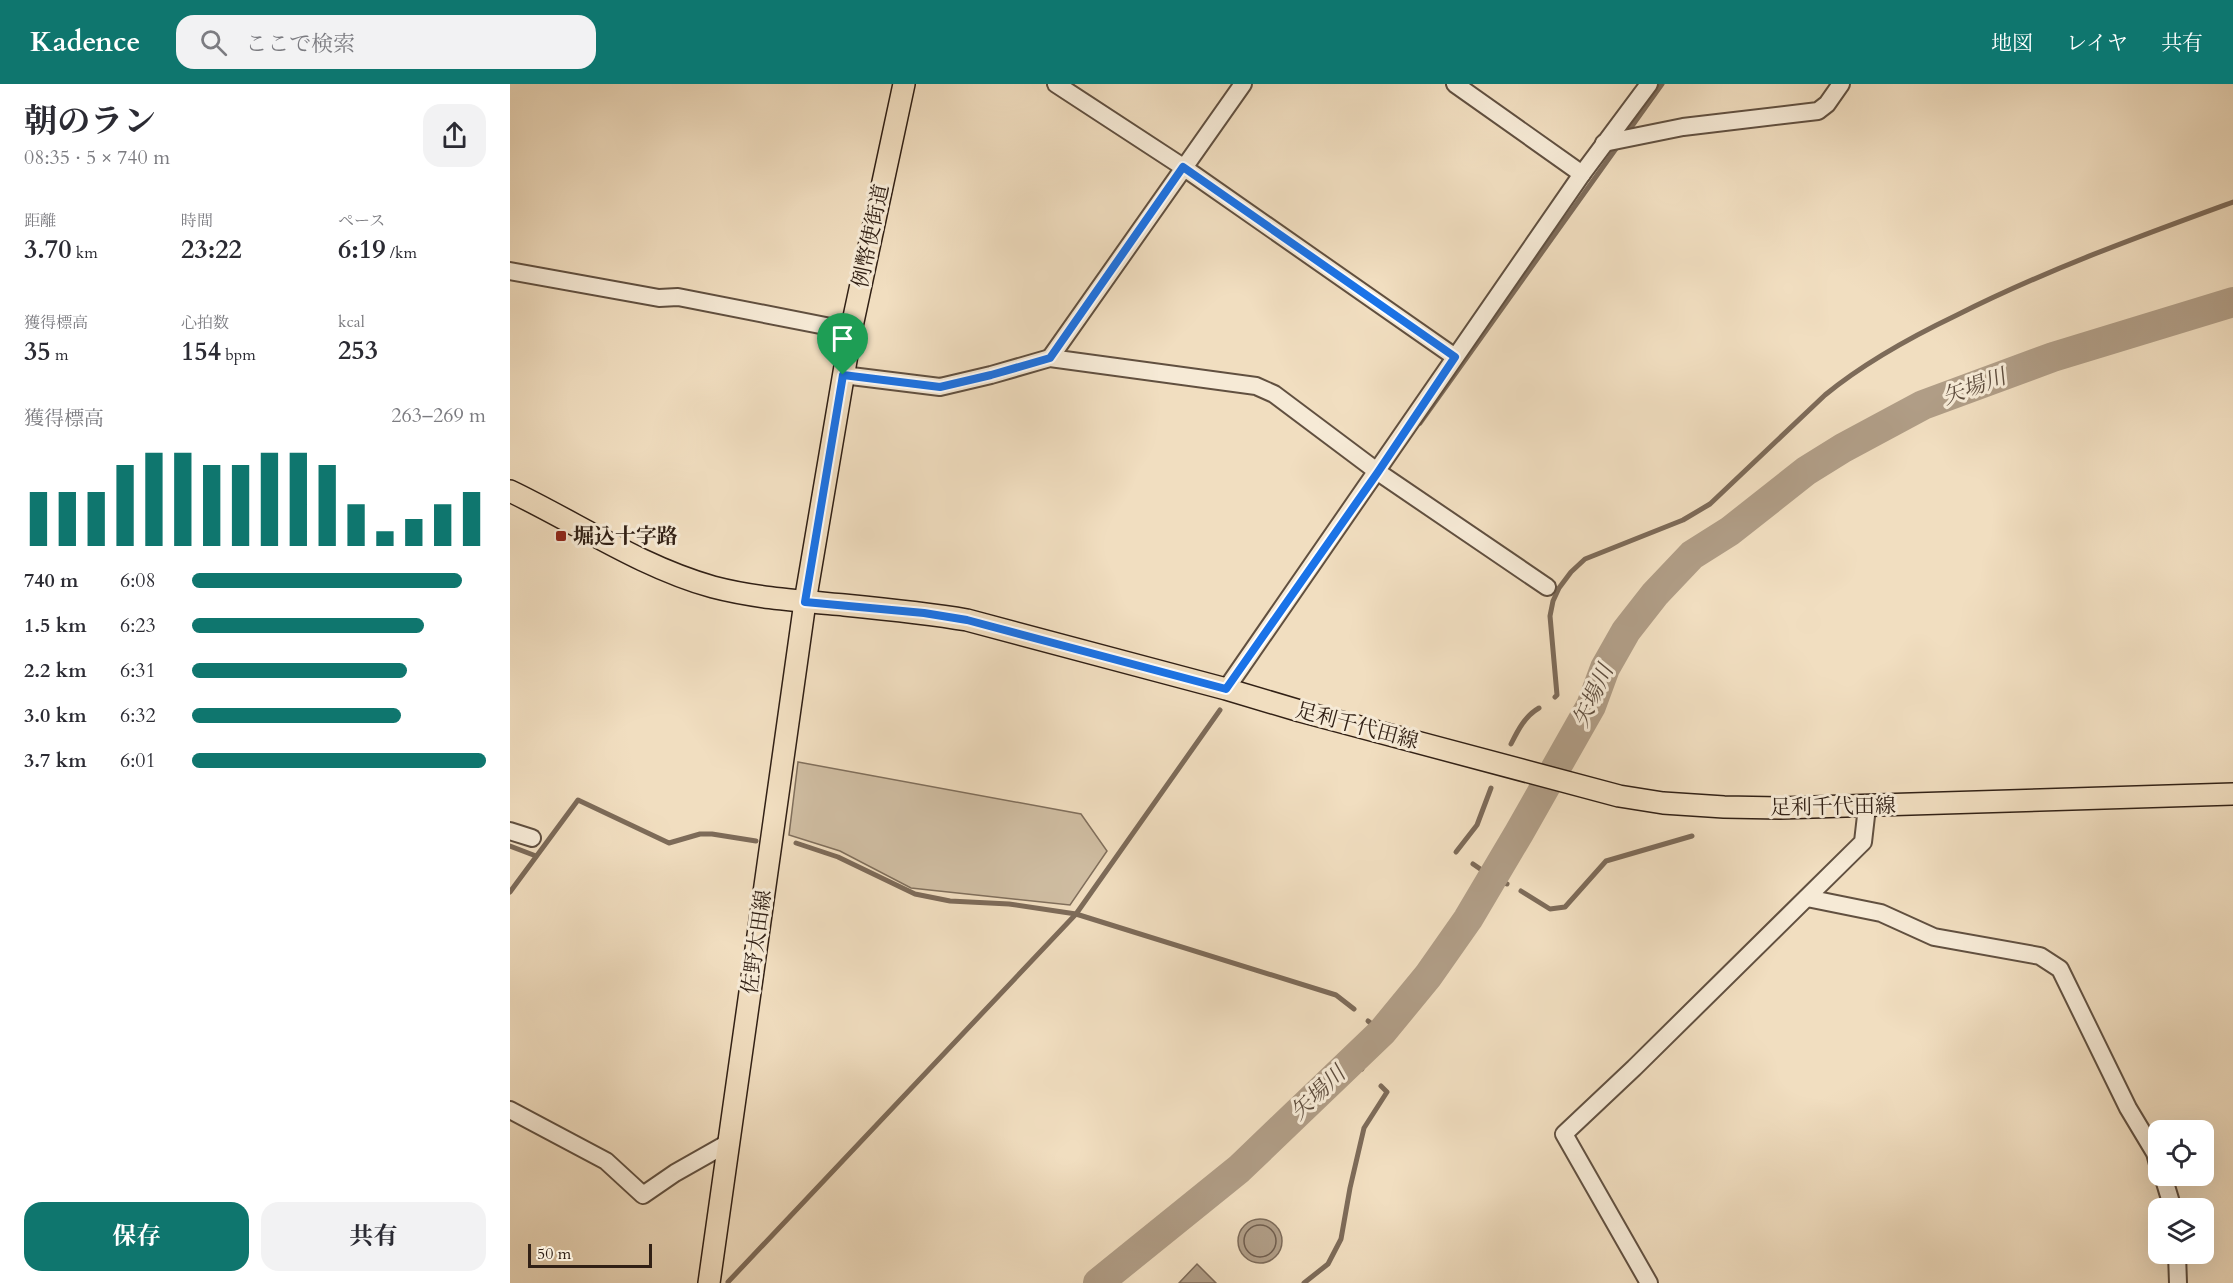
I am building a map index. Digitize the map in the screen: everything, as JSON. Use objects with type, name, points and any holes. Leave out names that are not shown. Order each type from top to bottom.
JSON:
[{"type":"main road","name":"例幣使街道","points":[[805,602],[850,331],[904,84]]},
{"type":"main road","name":"足利千代田線","points":[[510,491],[652,564],[687,579],[743,594],[924,613],[967,620],[1619,796],[1693,806],[1780,808],[2233,794]]},
{"type":"main road","name":"佐野太田線","points":[[709,1283],[784,766],[805,602]]},
{"type":"street","points":[[1056,84],[1183,167],[1455,357]]},
{"type":"street","points":[[1050,358],[1183,167],[1244,84]]},
{"type":"street","points":[[1455,84],[1582,174]]},
{"type":"street","points":[[1226,689],[1582,174],[1649,84]]},
{"type":"street","points":[[1604,143],[1683,127],[1818,111],[1827,104],[1841,84]]},
{"type":"street","points":[[510,271],[659,298],[678,297],[850,331]]},
{"type":"street","points":[[843,375],[940,387],[1050,358],[1256,386],[1292,406],[1378,472],[1547,587]]},
{"type":"street","points":[[1649,1283],[1564,1134],[1863,842],[1867,807]]},
{"type":"street","points":[[510,831],[532,838]]},
{"type":"street","points":[[1807,898],[1881,913],[1934,937],[2040,956],[2060,969],[2128,1108],[2148,1141]]},
{"type":"street","points":[[510,1110],[606,1161],[643,1195],[675,1173],[728,1143]]},
{"type":"street","points":[[2177,1264],[2178,1283]]},
{"type":"shaded area","points":[[798,762],[1081,814],[1107,851],[1070,905],[911,888],[840,851],[789,835]]},
{"type":"water","points":[[1260,1219],[1276,1225],[1282,1241],[1276,1257],[1260,1263],[1244,1257],[1238,1241],[1244,1225]]},
{"type":"water","points":[[1197,1264],[1216,1283],[1179,1283]]},
{"type":"waterway","points":[[1627,133],[1662,84]]},
{"type":"waterway","points":[[1420,423],[1620,143]]},
{"type":"waterway","points":[[1555,697],[1557,695],[1550,616],[1553,601],[1571,572],[1585,559],[1683,520],[1710,504],[1825,395],[1872,361],[1905,342],[1940,323],[2059,268],[2233,202]]},
{"type":"waterway","name":"矢場川","points":[[1098,1283],[1239,1169],[1382,1032],[1428,976],[1468,919],[1519,833],[1591,706],[1605,668],[1626,631],[1655,594],[1692,555],[1730,531],[1806,471],[1843,448],[1923,405],[2053,357],[2233,302]]},
{"type":"waterway","points":[[1511,744],[1526,719],[1539,708]]},
{"type":"waterway","points":[[728,1282],[1076,914],[1220,710]]},
{"type":"waterway","points":[[1456,852],[1477,825],[1491,788]]},
{"type":"waterway","points":[[510,892],[578,800],[669,843],[700,834],[756,841]]},
{"type":"waterway","points":[[1521,891],[1550,909],[1565,907],[1606,861],[1692,836]]},
{"type":"waterway","points":[[796,843],[838,857],[915,894],[950,901],[1009,904],[1076,914],[1336,995],[1354,1009]]},
{"type":"waterway","points":[[510,846],[536,856]]},
{"type":"waterway","points":[[1473,864],[1507,884]]},
{"type":"waterway","points":[[1368,1021],[1382,1032]]},
{"type":"waterway","points":[[1353,1060],[1362,1069]]},
{"type":"waterway","points":[[1304,1283],[1328,1264],[1341,1239],[1364,1128],[1387,1092],[1381,1086]]},
{"type":"place","name":"堀込十字路","points":[[561,536]]},
{"type":"route","points":[[1183,167],[1455,357],[1378,472],[1226,689],[967,620],[924,613],[805,602],[843,375],[940,387],[1050,358],[1183,167]]}]
